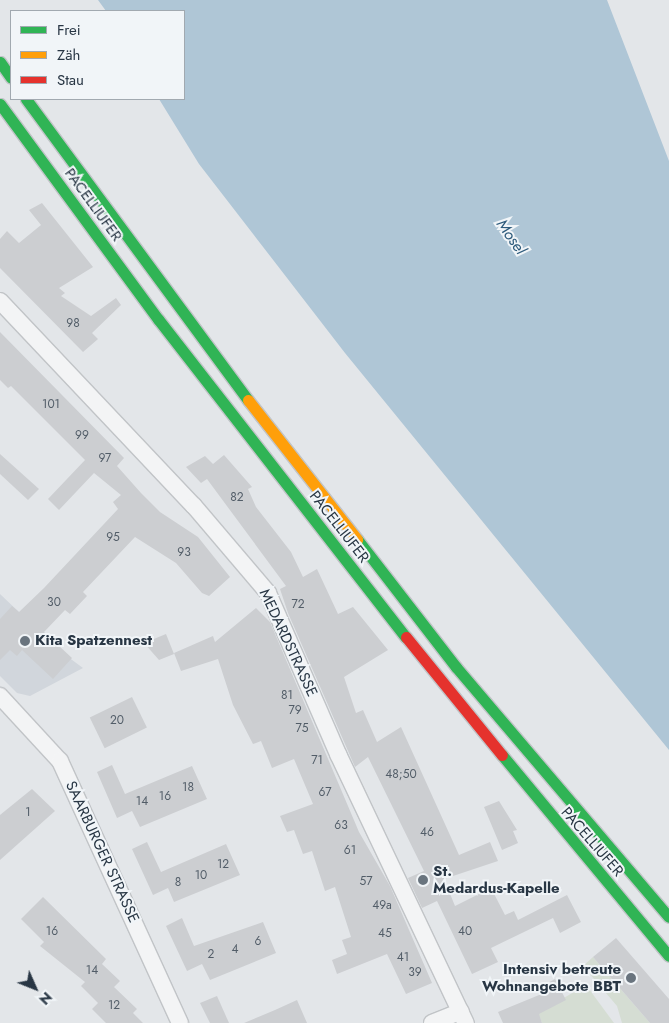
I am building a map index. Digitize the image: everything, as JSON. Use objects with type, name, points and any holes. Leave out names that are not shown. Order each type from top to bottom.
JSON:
[{"type":"main road","points":[[0,62],[10,77]]},
{"type":"main road","name":"PACELLIUFER","points":[[27,100],[178,310],[456,667],[669,917]]},
{"type":"main road","name":"PACELLIUFER","points":[[0,104],[158,319],[429,666],[669,956]]},
{"type":"street","name":"MEDARDSTRASSE","points":[[0,301],[194,506],[268,593],[338,754],[463,1017]]},
{"type":"street","name":"SAARBURGER STRASSE","points":[[0,696],[60,761],[180,1023]]},
{"type":"street","points":[[432,1023],[463,1017]]},
{"type":"shaded area","name":"Kita Spatzennest","points":[[0,594],[60,651],[83,668],[30,696],[17,693],[0,676]]},
{"type":"shaded area","points":[[593,957],[650,1023],[622,1023],[617,1006],[583,966]]},
{"type":"shaded area","points":[[586,985],[614,1023],[542,1023],[538,1013]]},
{"type":"water","name":"Mosel","points":[[98,0],[607,0],[669,161],[669,750],[345,353],[199,164],[160,100],[185,100],[185,10],[105,10]]},
{"type":"building","points":[[42,203],[93,267],[59,288],[65,293],[61,296],[91,316],[116,298],[121,305],[92,333],[98,339],[83,352],[0,268],[0,239],[7,231],[19,243],[41,225],[29,210]]},
{"type":"building","points":[[0,332],[124,458],[117,466],[141,493],[160,512],[198,537],[230,577],[209,596],[202,593],[176,563],[135,537],[83,592],[87,596],[70,614],[65,610],[44,632],[72,658],[53,679],[22,650],[17,656],[10,650],[0,660],[0,619],[12,606],[19,612],[44,588],[118,509],[113,502],[121,495],[94,473],[59,510],[48,499],[85,460],[11,386],[8,388],[0,380]]},
{"type":"building","points":[[0,454],[39,489],[28,500],[0,474]]},
{"type":"building","points":[[224,455],[252,487],[248,489],[256,507],[291,552],[303,577],[317,569],[338,614],[353,607],[388,650],[344,677],[356,713],[363,710],[377,742],[401,727],[459,855],[490,842],[498,861],[444,879],[455,906],[491,888],[505,915],[514,911],[518,920],[567,895],[581,922],[560,933],[553,918],[491,948],[498,962],[472,974],[437,901],[422,908],[408,878],[424,871],[368,757],[355,767],[288,613],[280,589],[286,586],[207,479],[201,483],[186,467],[205,456],[213,464]]},
{"type":"building","points":[[256,608],[270,622],[359,832],[390,886],[432,983],[406,994],[387,954],[337,974],[332,960],[347,954],[342,940],[351,937],[335,887],[325,891],[312,851],[303,854],[294,830],[287,832],[280,816],[313,804],[294,759],[272,768],[261,741],[253,744],[233,705],[218,659],[181,671],[174,653],[213,636],[215,642]]},
{"type":"building","points":[[166,634],[174,654],[159,660],[144,643]]},
{"type":"building","points":[[132,697],[147,728],[105,748],[90,718]]},
{"type":"building","points":[[112,765],[125,794],[192,766],[207,799],[140,827],[132,811],[117,818],[97,772]]},
{"type":"building","points":[[32,789],[55,811],[0,860],[0,815]]},
{"type":"building","points":[[499,801],[517,830],[513,831],[518,843],[502,850],[484,807]]},
{"type":"building","points":[[147,842],[161,872],[226,844],[240,875],[174,902],[168,888],[153,895],[132,849]]},
{"type":"building","points":[[43,897],[106,959],[102,964],[120,981],[114,987],[137,1009],[133,1013],[143,1023],[106,1023],[92,1009],[98,1003],[81,986],[85,982],[40,946],[44,942],[21,919]]},
{"type":"building","points":[[182,918],[194,946],[263,922],[276,953],[210,980],[202,964],[187,971],[166,926]]},
{"type":"building","name":"Intensiv betreute Wohnangebote BBT","points":[[616,938],[669,999],[669,1023],[650,1023],[593,957]]},
{"type":"building","points":[[555,979],[566,1000],[539,1014],[542,1023],[503,1023],[498,1012],[544,993],[540,987]]},
{"type":"building","points":[[217,996],[229,1023],[210,1023],[200,1003]]},
{"type":"building","points":[[297,1000],[307,1023],[244,1023],[275,1010]]},
{"type":"traffic: fast","points":[[0,62],[10,77]]},
{"type":"traffic: fast","points":[[27,100],[248,400]]},
{"type":"traffic: fast","points":[[0,104],[158,319],[406,637]]},
{"type":"traffic: fast","points":[[357,539],[456,667],[669,917]]},
{"type":"traffic: fast","points":[[502,755],[669,956]]},
{"type":"traffic: slow","points":[[248,400],[357,539]]},
{"type":"traffic: jam","points":[[406,637],[502,755]]},
{"type":"place","name":"Kita Spatzennest","points":[[25,641]]},
{"type":"place","name":"St. Medardus-Kapelle","points":[[423,880]]},
{"type":"place","name":"Intensiv betreute Wohnangebote BBT","points":[[631,978]]}]
